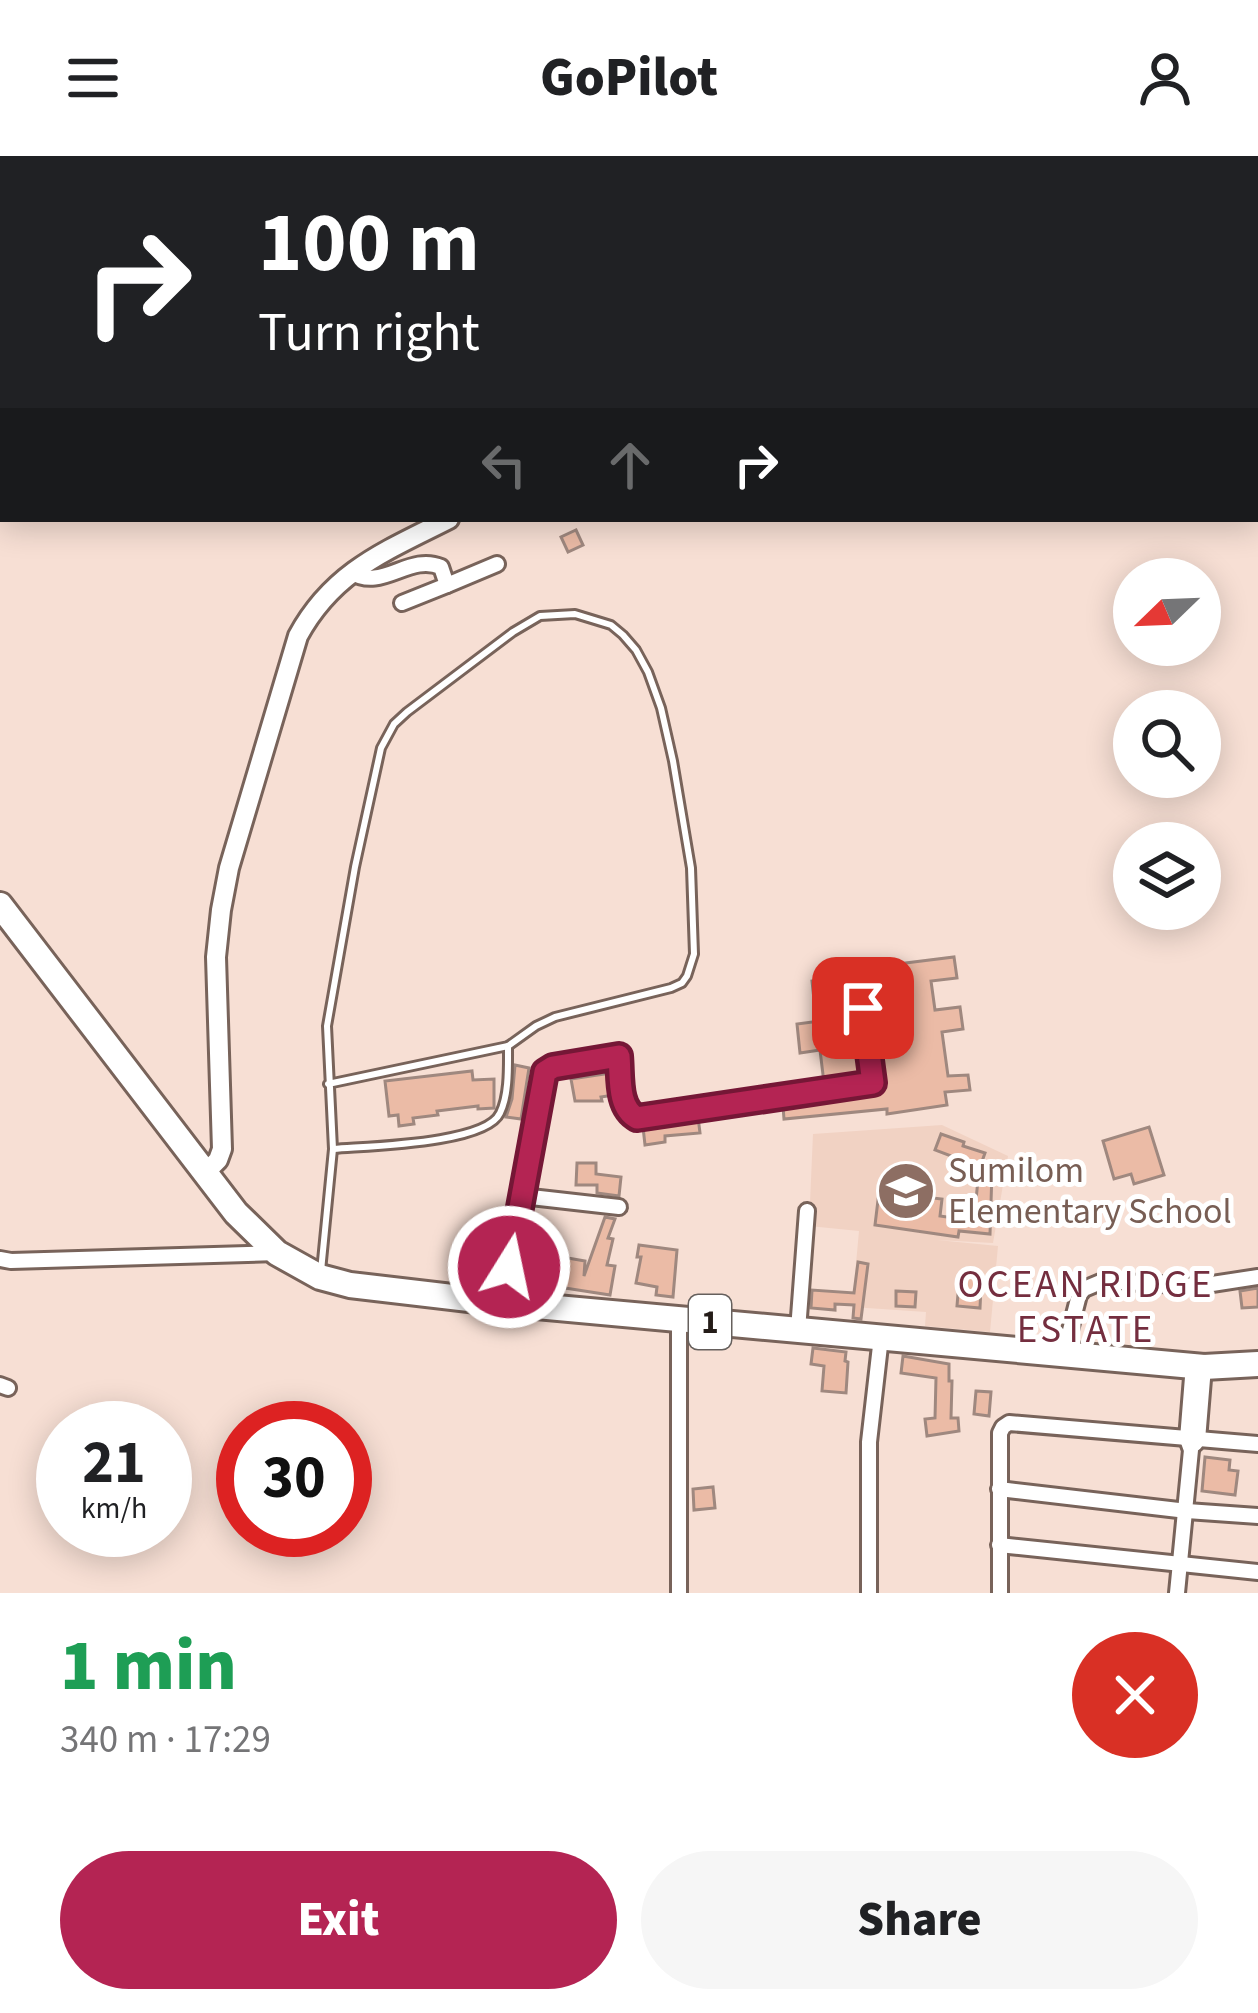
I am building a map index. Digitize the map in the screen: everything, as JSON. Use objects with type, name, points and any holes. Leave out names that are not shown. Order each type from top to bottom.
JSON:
[{"type":"highway","name":"1","points":[[0,905],[236,1214],[277,1253],[320,1277],[363,1287],[503,1303],[1198,1366],[1258,1364]]},
{"type":"main road","points":[[205,1173],[218,1160],[221,1149],[217,957],[221,910],[229,868],[298,636],[315,605],[352,572],[443,522]]},
{"type":"street","points":[[352,572],[378,579],[427,562],[441,568],[447,585]]},
{"type":"street","points":[[402,603],[497,564]]},
{"type":"street","points":[[503,1303],[529,1159]]},
{"type":"street","points":[[522,1196],[619,1207]]},
{"type":"street","points":[[798,1330],[807,1211]]},
{"type":"street","points":[[0,1259],[277,1253]]},
{"type":"street","points":[[1064,1354],[1079,1295],[1092,1284],[1199,1286],[1258,1277]]},
{"type":"street","points":[[679,1319],[679,1593]]},
{"type":"street","points":[[869,1593],[869,1442],[881,1337]]},
{"type":"street","points":[[1177,1593],[1198,1366]]},
{"type":"street","points":[[1000,1593],[1000,1433],[1009,1423],[1192,1443],[1258,1444]]},
{"type":"street","points":[[998,1490],[1258,1516]]},
{"type":"street","points":[[999,1545],[1258,1572]]},
{"type":"lane","points":[[320,1277],[333,1149],[328,1084],[326,1026],[381,748],[407,712],[540,616],[574,614],[611,625],[636,650],[648,672],[674,761],[691,868],[694,954],[682,983],[555,1017],[508,1046],[328,1084]]},
{"type":"lane","points":[[529,1159],[545,1072],[553,1067],[619,1056],[624,1107],[637,1118],[873,1083],[858,971]]},
{"type":"lane","points":[[820,1014],[863,1008]]},
{"type":"lane","points":[[333,1149],[444,1138],[489,1126],[501,1111],[508,1046]]},
{"type":"shaded area","name":"Sumilom Elementary School","points":[[942,1125],[1008,1156],[993,1243],[937,1240],[998,1246],[990,1332],[925,1326],[926,1312],[852,1307],[859,1231],[809,1226],[813,1134]]},
{"type":"building","points":[[576,530],[583,545],[568,552],[561,537]]},
{"type":"building","points":[[954,957],[957,978],[931,981],[935,1010],[960,1007],[963,1029],[942,1032],[948,1076],[968,1075],[970,1090],[945,1092],[947,1105],[887,1114],[887,1109],[784,1119],[783,1106],[885,1087],[865,968]]},
{"type":"building","points":[[851,976],[854,1001],[815,1009],[812,981]]},
{"type":"building","points":[[850,1017],[862,1077],[824,1083],[820,1050],[800,1053],[797,1024]]},
{"type":"building","points":[[515,1065],[529,1068],[521,1119],[506,1117]]},
{"type":"building","points":[[472,1071],[473,1080],[494,1079],[494,1108],[437,1111],[438,1115],[413,1118],[414,1124],[399,1126],[398,1115],[389,1116],[385,1081]]},
{"type":"building","points":[[611,1073],[614,1095],[601,1097],[602,1101],[575,1101],[571,1079]]},
{"type":"building","points":[[698,1117],[700,1133],[665,1136],[665,1142],[645,1145],[643,1127]]},
{"type":"building","points":[[1149,1127],[1164,1175],[1134,1184],[1131,1174],[1114,1179],[1103,1141]]},
{"type":"building","points":[[941,1134],[985,1153],[980,1167],[935,1150]]},
{"type":"building","points":[[577,1163],[596,1163],[596,1174],[621,1177],[619,1196],[597,1193],[597,1185],[576,1185]]},
{"type":"building","points":[[979,1169],[992,1171],[990,1234],[959,1231],[958,1237],[875,1225],[879,1192],[942,1199],[940,1216],[974,1221]]},
{"type":"building","points":[[605,1217],[615,1219],[608,1238],[613,1239],[607,1265],[615,1266],[610,1295],[520,1281],[525,1247],[585,1261],[584,1276]]},
{"type":"building","points":[[639,1245],[677,1250],[673,1297],[656,1295],[657,1287],[636,1283]]},
{"type":"building","points":[[858,1262],[868,1264],[861,1319],[853,1318],[854,1305],[835,1304],[835,1310],[811,1308],[812,1290],[854,1293]]},
{"type":"building","points":[[967,1270],[978,1271],[980,1308],[957,1306],[958,1294],[966,1294]]},
{"type":"building","points":[[1258,1288],[1258,1307],[1242,1308],[1240,1291]]},
{"type":"building","points":[[896,1291],[916,1292],[915,1307],[896,1306]]},
{"type":"building","points":[[813,1348],[846,1352],[846,1393],[822,1391],[824,1366],[811,1364]]},
{"type":"building","points":[[903,1356],[949,1364],[951,1418],[958,1418],[959,1431],[927,1436],[925,1419],[935,1418],[936,1378],[901,1373]]},
{"type":"building","points":[[976,1391],[991,1392],[989,1416],[974,1414]]},
{"type":"building","points":[[1205,1457],[1230,1460],[1229,1470],[1238,1471],[1235,1495],[1202,1491]]},
{"type":"building","points":[[713,1487],[715,1508],[694,1510],[693,1489]]},
{"type":"place","name":"Sumilom Elementary School","points":[[906,1191]]},
{"type":"district","name":"OCEAN RIDGE ESTATE","points":[[1086,1308]]},
{"type":"route","points":[[509,1267],[545,1072],[619,1056],[624,1107],[637,1118],[873,1083],[863,1008]]}]
